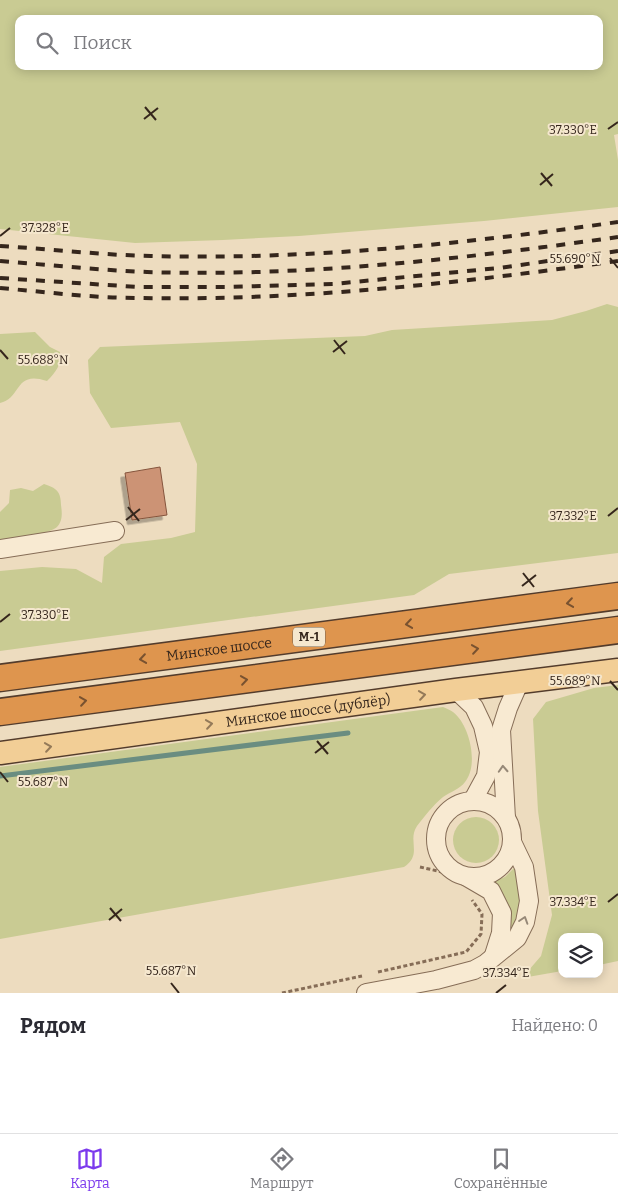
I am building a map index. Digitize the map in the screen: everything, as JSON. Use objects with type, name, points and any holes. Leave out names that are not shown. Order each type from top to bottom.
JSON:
[{"type":"highway","name":"Минское шоссе","points":[[0,678],[618,596]]},
{"type":"highway","points":[[0,712],[618,630]]},
{"type":"main road","name":"Минское шоссе (дублёр)","points":[[0,753],[456,690],[618,670]]},
{"type":"lane","points":[[0,549],[114,531]]},
{"type":"lane","points":[[506,818],[501,730],[519,683]]},
{"type":"lane","points":[[456,690],[474,707],[483,726],[488,752],[486,776],[473,800]]},
{"type":"lane","points":[[461,879],[480,877],[492,873],[502,866],[509,855],[512,842],[511,829],[506,818],[497,808],[485,802],[473,800],[460,803],[450,809],[441,818],[436,830],[436,842],[439,854],[446,865],[461,879],[491,891],[502,913],[501,933],[494,955]]},
{"type":"lane","points":[[366,993],[436,987],[485,964],[516,938],[525,922],[529,901],[524,868],[512,842]]},
{"type":"path","points":[[420,866],[461,879]]},
{"type":"path","points":[[282,993],[466,952],[481,934],[482,914],[471,898]]},
{"type":"green space","points":[[0,0],[618,0],[618,134],[614,135],[618,160],[618,207],[484,221],[299,236],[135,243],[0,229]]},
{"type":"green space","points":[[607,304],[618,307],[618,553],[449,574],[414,595],[0,651],[0,571],[42,567],[76,569],[102,583],[104,557],[121,544],[171,538],[195,532],[197,464],[180,422],[111,428],[90,393],[88,360],[100,347],[365,336],[392,330],[552,320]]},
{"type":"green space","points":[[35,332],[50,347],[60,352],[58,368],[47,381],[29,379],[23,382],[12,396],[0,403],[0,334]]},
{"type":"green space","points":[[44,484],[52,487],[59,493],[62,513],[59,525],[47,532],[0,542],[0,512],[9,503],[10,490],[21,488],[33,491]]},
{"type":"green space","points":[[618,685],[618,961],[603,964],[603,933],[558,933],[558,972],[522,978],[541,956],[552,915],[538,811],[533,719],[546,702],[594,688]]},
{"type":"green space","points":[[443,707],[453,712],[459,718],[468,735],[472,756],[469,775],[458,789],[443,797],[417,826],[413,837],[413,857],[404,867],[0,939],[0,767]]},
{"type":"green space","points":[[476,817],[489,821],[495,827],[499,840],[495,853],[489,859],[476,863],[463,859],[457,853],[453,840],[457,827],[463,821]]},
{"type":"green space","points":[[518,864],[521,900],[515,932],[506,941],[490,883],[505,877]]},
{"type":"building","points":[[160,467],[167,515],[132,520],[125,473]]},
{"type":"waterway","points":[[0,776],[348,733]]},
{"type":"railway","points":[[0,246],[132,255],[210,257],[327,253],[502,237],[618,222]]},
{"type":"railway","points":[[0,261],[147,272],[265,272],[383,265],[618,237]]},
{"type":"railway","points":[[0,278],[138,287],[333,284],[499,268],[618,251]]},
{"type":"railway","points":[[0,288],[122,298],[260,297],[440,283],[618,261]]}]
